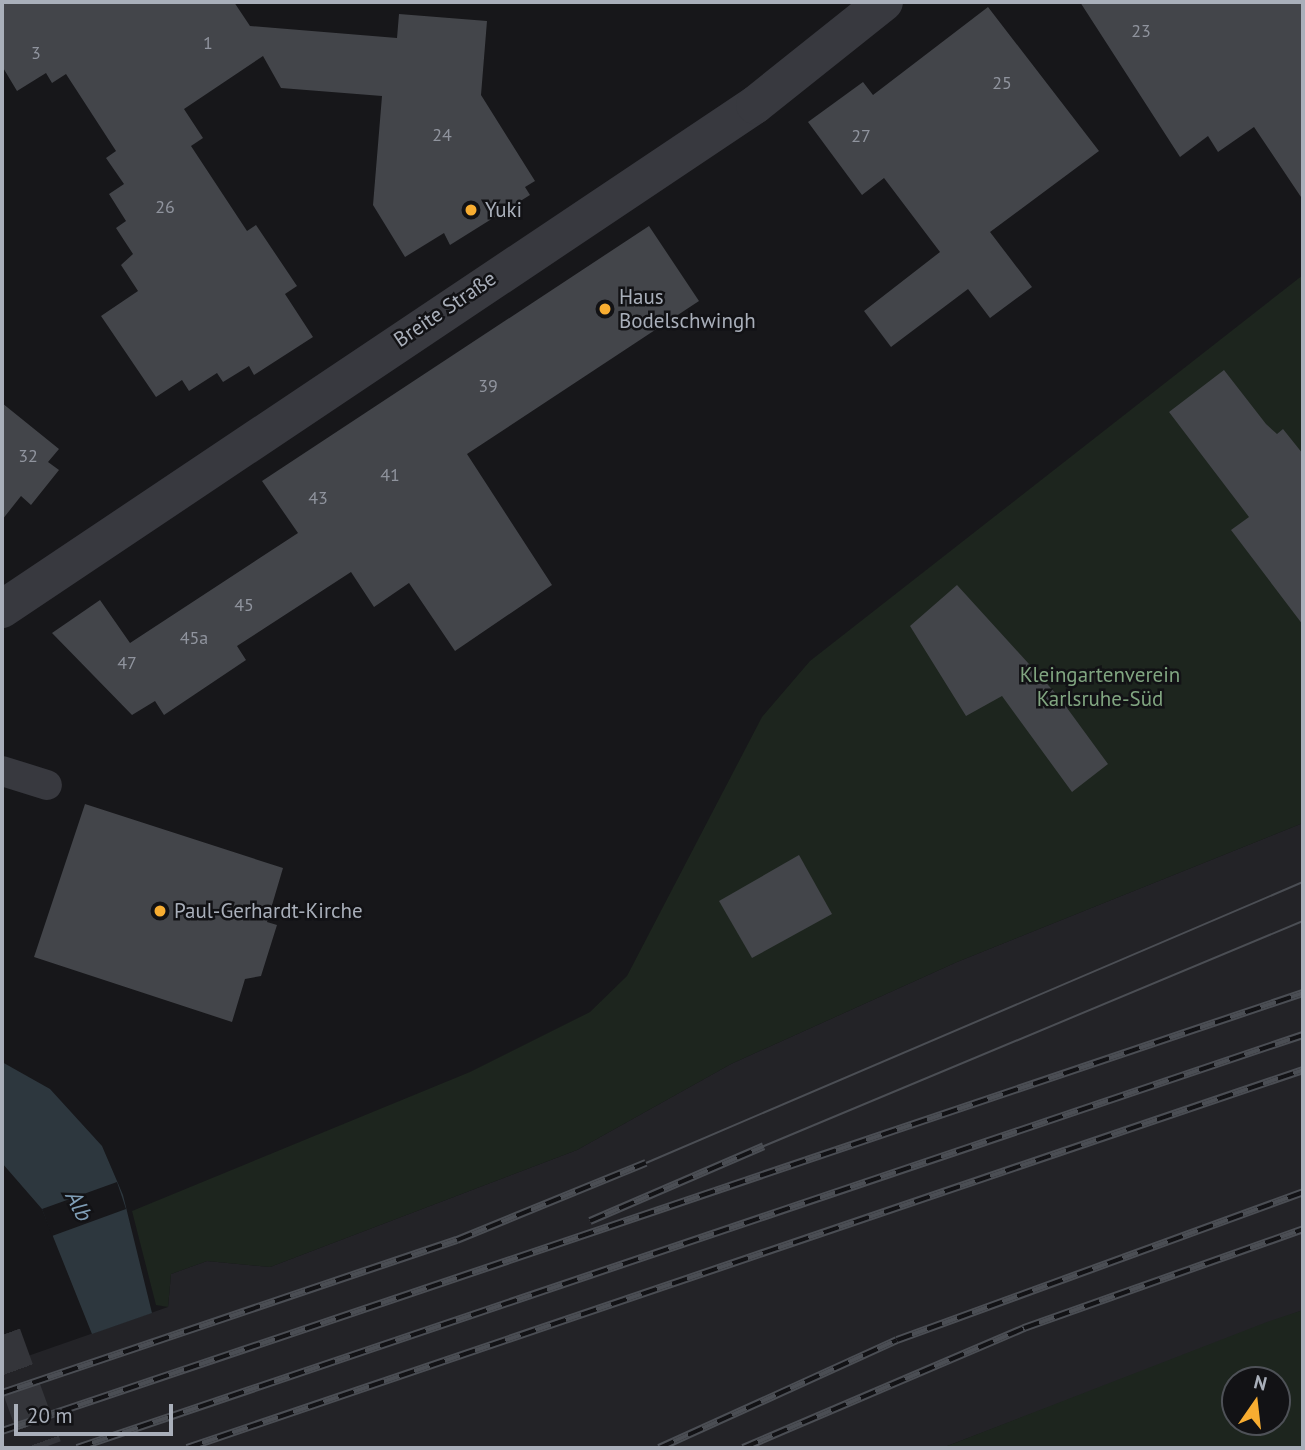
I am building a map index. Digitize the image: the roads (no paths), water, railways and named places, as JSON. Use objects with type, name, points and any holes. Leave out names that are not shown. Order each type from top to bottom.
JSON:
[{"type":"street","name":"Breite Straße","points":[[2,609],[755,105],[884,2]]},
{"type":"lane","points":[[2,771],[47,785]]},
{"type":"water","name":"Alb","points":[[2,1062],[50,1089],[102,1146],[123,1195],[152,1313],[92,1334],[42,1209],[2,1163]]},
{"type":"tunnel","points":[[2,1335],[43,1448]]},
{"type":"tram line","points":[[646,1163],[1303,882]]},
{"type":"tram line","points":[[764,1146],[1303,921]]},
{"type":"railway","points":[[2,1431],[1303,993]]},
{"type":"railway","points":[[77,1448],[1303,1035]]},
{"type":"railway","points":[[187,1448],[1303,1070]]},
{"type":"railway","points":[[590,1221],[764,1146]]},
{"type":"railway","points":[[2,1393],[457,1240],[646,1163]]},
{"type":"railway","points":[[659,1448],[897,1340],[1303,1192]]},
{"type":"railway","points":[[743,1448],[1024,1328],[1303,1229]]},
{"type":"place","name":"Yuki","points":[[471,210]]},
{"type":"place","name":"Haus Bodelschwingh","points":[[605,309]]},
{"type":"place","name":"Paul-Gerhardt-Kirche","points":[[160,911]]},
{"type":"park label","name":"Kleingartenverein Karlsruhe-Süd","points":[[1100,687]]}]
